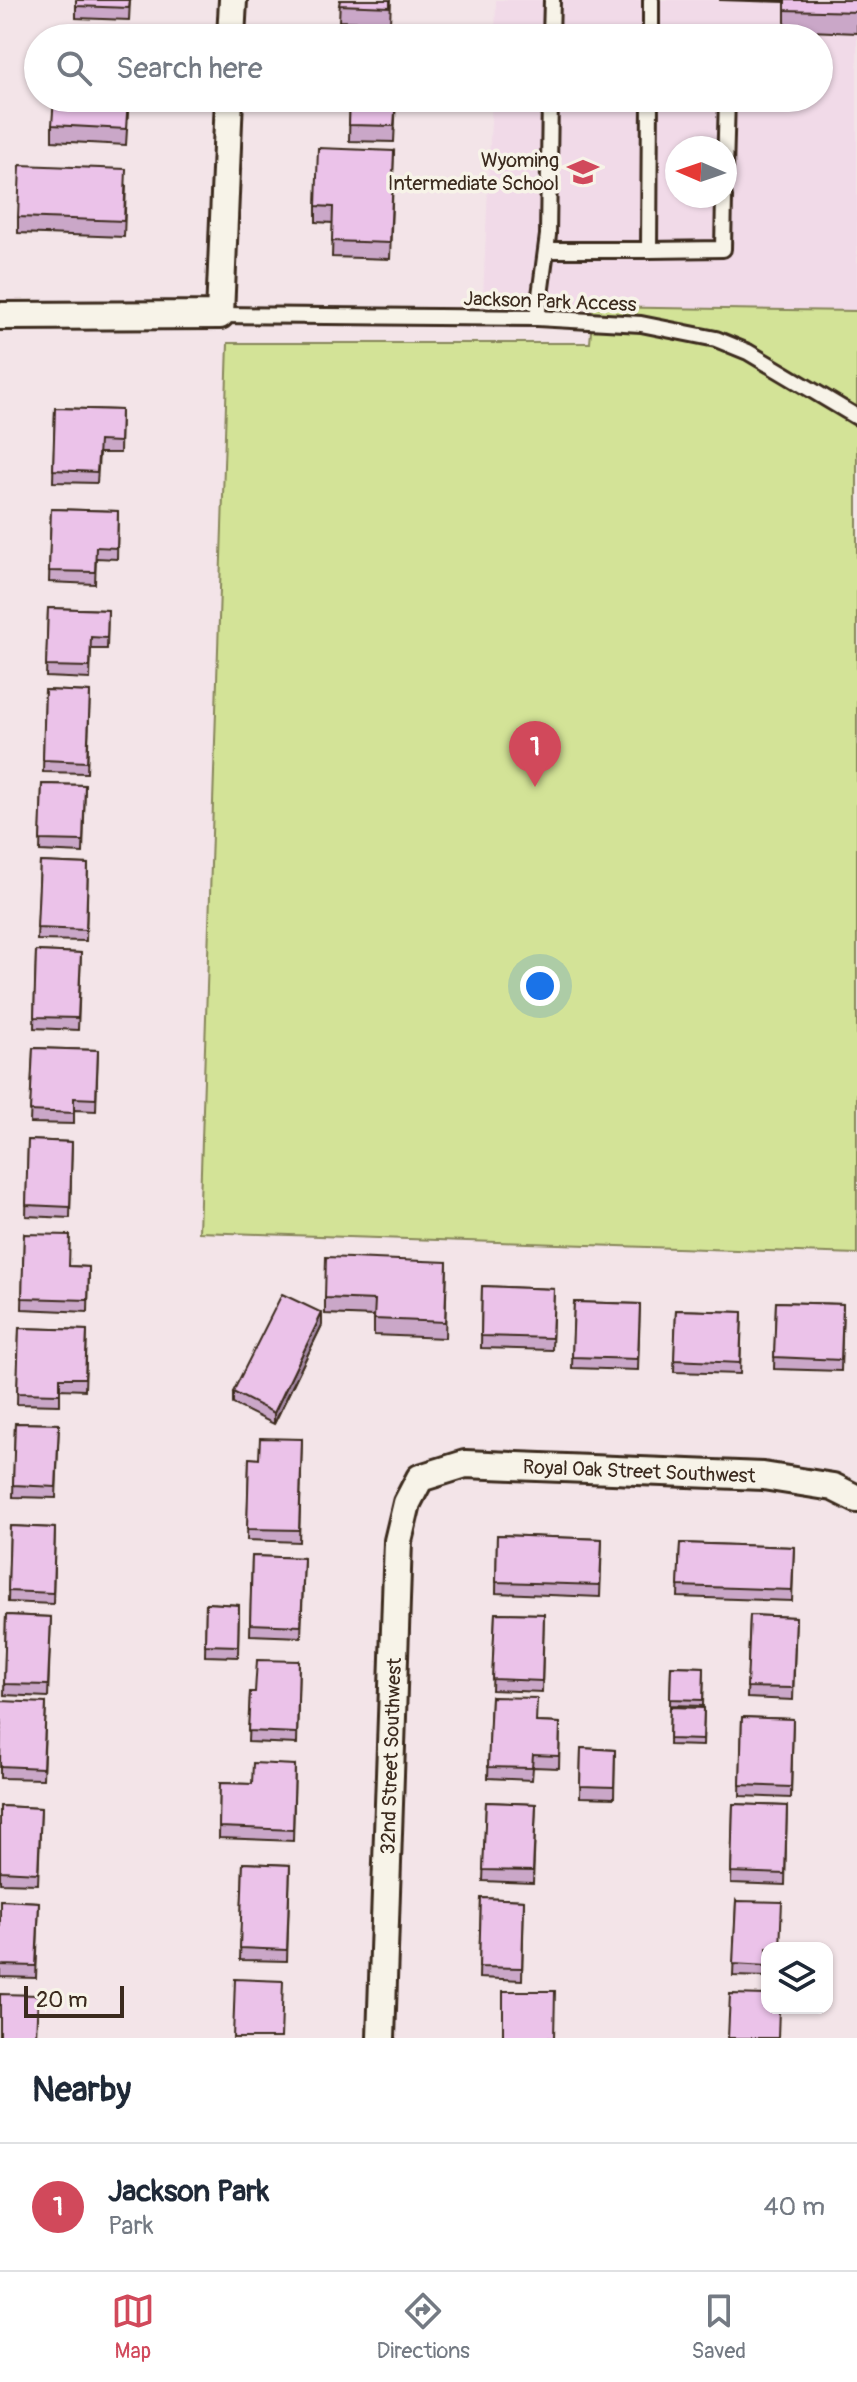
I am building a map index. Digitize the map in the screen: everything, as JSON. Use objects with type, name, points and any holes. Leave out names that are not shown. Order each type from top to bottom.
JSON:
[{"type":"street","points":[[232,24],[233,0]]},
{"type":"street","points":[[0,316],[220,315],[228,112]]},
{"type":"street","name":"Royal Oak Street Southwest","points":[[420,1478],[465,1464],[763,1476],[833,1487],[857,1499]]},
{"type":"street","name":"32nd Street Southwest","points":[[381,2038],[398,1541],[407,1503],[420,1478]]},
{"type":"lane","points":[[551,24],[552,0]]},
{"type":"lane","points":[[651,0],[651,24]]},
{"type":"lane","points":[[537,318],[547,250],[550,112]]},
{"type":"lane","points":[[649,250],[650,112]]},
{"type":"lane","points":[[726,136],[727,112]]},
{"type":"lane","points":[[547,250],[723,249],[724,208]]},
{"type":"lane","name":"Jackson Park Access","points":[[220,315],[537,318],[641,324],[716,339],[786,372],[857,417]]},
{"type":"shaded area","name":"Wyoming Intermediate School","points":[[496,0],[857,0],[857,311],[593,307],[483,297],[491,112],[833,112],[833,24],[495,24]]},
{"type":"green space","points":[[593,307],[857,311],[857,1254],[199,1232],[228,343],[590,343]]},
{"type":"building","points":[[76,0],[130,0],[129,8],[76,6]]},
{"type":"building","points":[[340,0],[390,0],[390,7],[339,5]]},
{"type":"building","points":[[785,0],[857,0],[857,12],[785,10]]},
{"type":"building","points":[[53,112],[127,112],[126,129],[52,125]]},
{"type":"building","points":[[349,112],[395,112],[394,126],[349,125]]},
{"type":"building","points":[[318,148],[394,151],[390,243],[332,241],[333,207],[316,206]]},
{"type":"building","points":[[20,165],[126,169],[124,221],[18,217]]},
{"type":"building","points":[[55,408],[121,410],[120,442],[99,441],[97,472],[53,470]]},
{"type":"building","points":[[51,509],[118,511],[117,548],[96,547],[95,572],[49,571]]},
{"type":"building","points":[[48,608],[108,610],[107,638],[91,637],[90,667],[46,666]]},
{"type":"building","points":[[45,690],[90,692],[87,762],[43,760]]},
{"type":"building","points":[[42,784],[85,785],[83,841],[40,840]]},
{"type":"building","points":[[40,862],[88,864],[86,930],[37,928]]},
{"type":"building","points":[[36,951],[81,953],[78,1018],[34,1017]]},
{"type":"building","points":[[33,1048],[98,1050],[96,1099],[74,1098],[74,1113],[30,1111]]},
{"type":"building","points":[[28,1140],[72,1142],[70,1207],[26,1205]]},
{"type":"building","points":[[24,1234],[70,1235],[69,1266],[89,1267],[88,1300],[22,1298]]},
{"type":"building","points":[[326,1257],[447,1262],[445,1322],[374,1319],[375,1300],[325,1298]]},
{"type":"building","points":[[482,1286],[554,1289],[552,1338],[481,1336]]},
{"type":"building","points":[[282,1294],[322,1313],[274,1413],[233,1392]]},
{"type":"building","points":[[574,1302],[640,1304],[638,1359],[572,1357]]},
{"type":"building","points":[[776,1302],[843,1304],[841,1360],[774,1357]]},
{"type":"building","points":[[676,1310],[742,1312],[740,1363],[674,1360]]},
{"type":"building","points":[[19,1328],[87,1330],[85,1378],[60,1378],[60,1394],[17,1393]]},
{"type":"building","points":[[15,1423],[59,1424],[56,1487],[13,1485]]},
{"type":"building","points":[[260,1438],[302,1439],[299,1530],[247,1529],[249,1458],[259,1459]]},
{"type":"building","points":[[10,1526],[55,1528],[53,1593],[8,1591]]},
{"type":"building","points":[[497,1535],[602,1539],[600,1585],[496,1582]]},
{"type":"building","points":[[680,1543],[794,1547],[792,1590],[678,1586]]},
{"type":"building","points":[[252,1556],[304,1558],[301,1626],[250,1624]]},
{"type":"building","points":[[206,1603],[239,1605],[238,1646],[205,1645]]},
{"type":"building","points":[[495,1613],[544,1614],[542,1681],[492,1679]]},
{"type":"building","points":[[6,1615],[51,1617],[48,1685],[4,1684]]},
{"type":"building","points":[[750,1615],[796,1617],[793,1688],[747,1687]]},
{"type":"building","points":[[257,1660],[299,1661],[297,1733],[248,1731],[250,1692],[255,1692]]},
{"type":"building","points":[[671,1666],[704,1667],[703,1700],[670,1699]]},
{"type":"building","points":[[491,1697],[537,1698],[536,1722],[560,1723],[559,1756],[533,1755],[532,1768],[488,1767]]},
{"type":"building","points":[[1,1701],[46,1703],[43,1768],[0,1766]]},
{"type":"building","points":[[670,1707],[704,1708],[703,1740],[669,1739]]},
{"type":"building","points":[[742,1717],[793,1719],[791,1787],[740,1785]]},
{"type":"building","points":[[581,1748],[615,1750],[614,1787],[580,1786]]},
{"type":"building","points":[[253,1763],[295,1765],[293,1830],[219,1827],[220,1783],[252,1784]]},
{"type":"building","points":[[486,1802],[536,1804],[533,1871],[483,1870]]},
{"type":"building","points":[[733,1804],[787,1806],[785,1874],[731,1872]]},
{"type":"building","points":[[0,1806],[41,1808],[38,1873],[0,1871]]},
{"type":"building","points":[[243,1863],[290,1865],[287,1950],[240,1948]]},
{"type":"building","points":[[481,1898],[524,1900],[522,1968],[479,1967]]},
{"type":"building","points":[[0,1900],[39,1902],[36,1966],[0,1965]]},
{"type":"building","points":[[736,1901],[782,1902],[780,1942],[761,1942],[761,1966],[733,1964]]},
{"type":"building","points":[[235,1979],[283,1981],[281,2038],[233,2038]]},
{"type":"building","points":[[503,1991],[555,1991],[554,2038],[503,2037]]},
{"type":"building","points":[[0,1994],[38,1995],[36,2038],[0,2038]]},
{"type":"building","points":[[730,1994],[761,1995],[761,2014],[779,2014],[778,2038],[728,2038]]},
{"type":"place","name":"Wyoming Intermediate School","points":[[583,172]]},
{"type":"place","name":"Jackson Park","points":[[535,787]]}]
